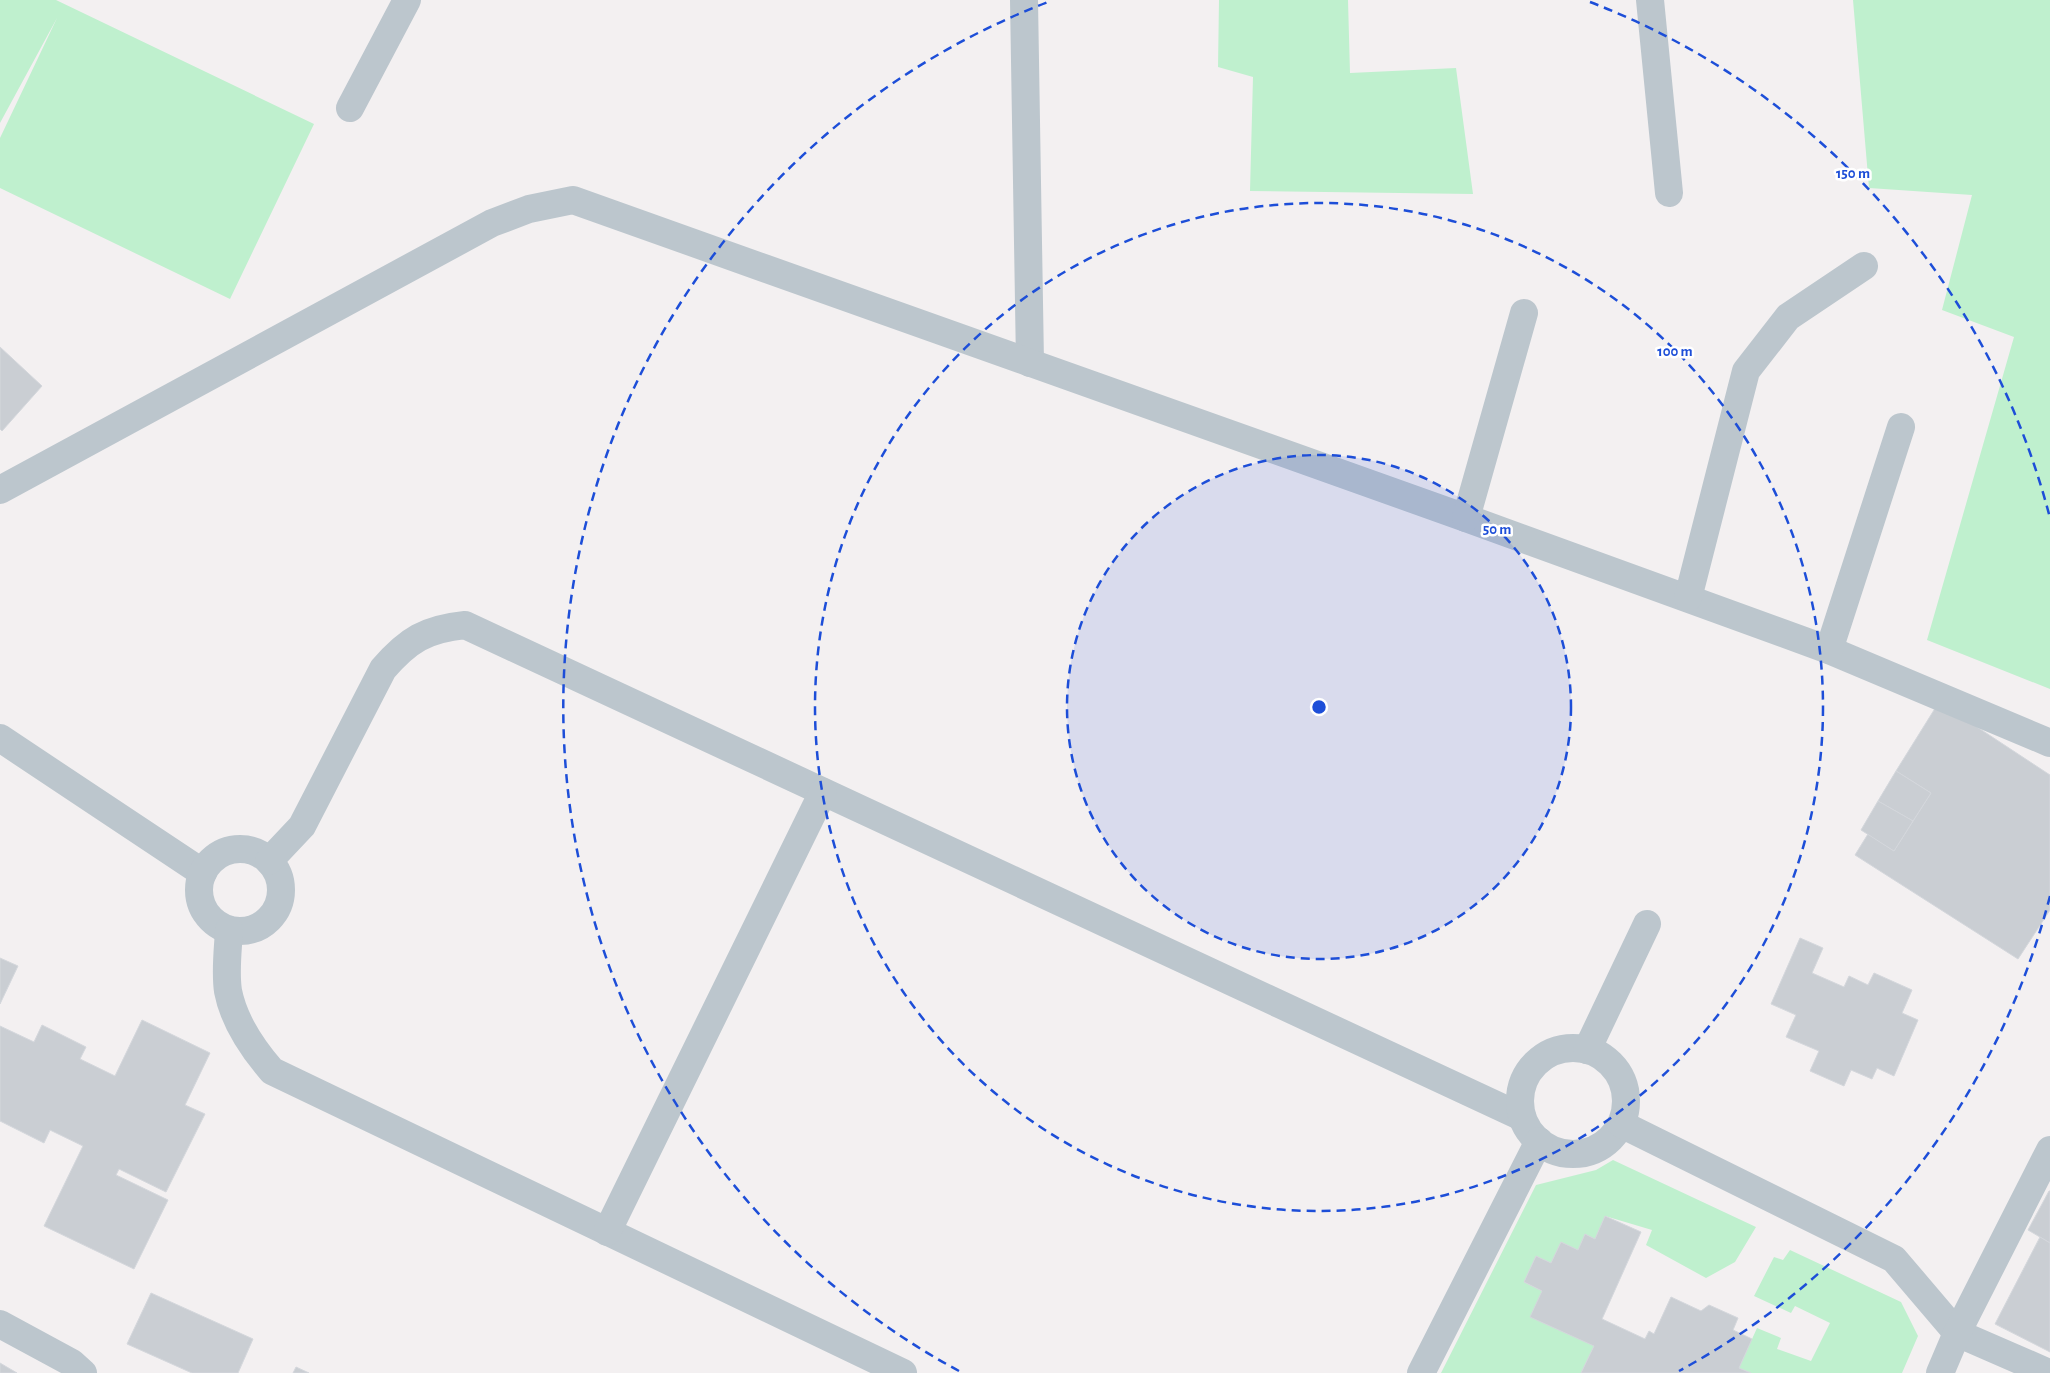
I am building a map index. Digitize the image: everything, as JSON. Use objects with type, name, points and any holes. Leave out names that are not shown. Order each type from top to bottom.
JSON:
[{"type":"street","points":[[350,108],[407,0]]},
{"type":"street","points":[[1024,0],[1030,363]]},
{"type":"street","points":[[1650,0],[1669,193]]},
{"type":"street","points":[[0,490],[492,223],[529,209],[573,200],[1688,598],[1828,650],[2050,743]]},
{"type":"street","points":[[1688,598],[1746,371],[1788,317],[1864,266]]},
{"type":"street","points":[[1466,518],[1524,313]]},
{"type":"street","points":[[1828,650],[1901,427]]},
{"type":"street","points":[[270,861],[302,826],[384,669],[398,652],[415,638],[434,630],[465,625],[1522,1117]]},
{"type":"street","points":[[0,738],[203,873]]},
{"type":"street","points":[[607,1232],[824,792]]},
{"type":"street","points":[[233,850],[246,850],[258,853],[270,861],[277,872],[281,884],[281,898],[276,910],[267,921],[256,928],[242,931],[229,930],[216,924],[207,914],[201,901],[200,888],[203,873],[210,863],[220,854],[233,850]]},
{"type":"street","points":[[1587,1050],[1647,924]]},
{"type":"street","points":[[229,930],[228,991],[236,1016],[248,1041],[272,1071],[903,1373]]},
{"type":"street","points":[[1578,1048],[1587,1050],[1609,1061],[1619,1074],[1625,1090],[1626,1107],[1621,1124],[1611,1138],[1596,1149],[1578,1154],[1560,1152],[1544,1146],[1531,1133],[1522,1117],[1520,1100],[1524,1082],[1532,1067],[1545,1055],[1561,1049],[1578,1048]]},
{"type":"street","points":[[1621,1124],[1894,1259],[1957,1333],[2049,1373]]},
{"type":"street","points":[[1421,1373],[1539,1141]]},
{"type":"street","points":[[1940,1373],[1957,1333],[2050,1150]]},
{"type":"street","points":[[0,1324],[72,1363],[83,1373]]},
{"type":"green space","points":[[0,0],[56,0],[314,124],[230,299],[0,188],[0,138],[57,18],[0,123]]},
{"type":"green space","points":[[1219,0],[1348,0],[1350,73],[1456,68],[1473,194],[1250,191],[1253,77],[1218,67]]},
{"type":"green space","points":[[1853,0],[2050,0],[2050,689],[1927,640],[2014,337],[1942,310],[1972,195],[1869,188]]},
{"type":"green space","points":[[1613,1160],[1756,1227],[1735,1262],[1706,1278],[1646,1245],[1652,1230],[1605,1216],[1595,1239],[1585,1234],[1578,1250],[1561,1242],[1551,1263],[1536,1256],[1524,1282],[1542,1291],[1594,1346],[1581,1373],[1441,1373],[1536,1185],[1596,1170]]},
{"type":"green space","points":[[1790,1250],[1901,1302],[1918,1336],[1902,1373],[1751,1373],[1739,1368],[1757,1328],[1781,1338],[1777,1349],[1811,1361],[1830,1323],[1795,1306],[1791,1313],[1754,1296],[1774,1257],[1783,1260]]},
{"type":"building","points":[[0,347],[42,386],[2,431],[0,429]]},
{"type":"building","points":[[1939,702],[2050,775],[2050,910],[2018,959],[1855,855],[1868,834],[1894,851],[1931,793],[1896,771]]},
{"type":"building","points":[[1896,771],[1931,793],[1913,821],[1878,801]]},
{"type":"building","points":[[1878,801],[1913,821],[1894,851],[1861,830]]},
{"type":"building","points":[[1800,938],[1823,948],[1812,973],[1844,987],[1849,976],[1868,985],[1874,973],[1912,990],[1902,1013],[1918,1020],[1894,1076],[1877,1068],[1872,1079],[1851,1070],[1844,1086],[1810,1071],[1819,1051],[1786,1037],[1796,1015],[1771,1004]]},
{"type":"building","points":[[0,958],[18,966],[0,1004]]},
{"type":"building","points":[[142,1020],[210,1053],[185,1105],[205,1114],[166,1192],[119,1169],[116,1175],[168,1200],[134,1269],[44,1226],[83,1146],[50,1130],[44,1143],[0,1121],[0,1026],[34,1042],[42,1025],[86,1047],[80,1059],[115,1076]]},
{"type":"building","points":[[2050,1191],[2050,1243],[2028,1230]]},
{"type":"building","points":[[1605,1216],[1641,1232],[1602,1319],[1645,1339],[1649,1331],[1654,1334],[1671,1297],[1701,1311],[1709,1305],[1738,1318],[1733,1330],[1752,1339],[1739,1368],[1751,1373],[1581,1373],[1594,1346],[1530,1317],[1542,1291],[1524,1282],[1536,1256],[1551,1263],[1561,1242],[1578,1250],[1585,1234],[1595,1239]]},
{"type":"building","points":[[2040,1237],[2050,1243],[2050,1352],[1995,1324]]},
{"type":"building","points":[[151,1293],[253,1339],[238,1373],[192,1373],[127,1344]]},
{"type":"building","points":[[0,1363],[17,1373],[0,1373]]},
{"type":"building","points":[[296,1367],[309,1373],[293,1373]]}]
